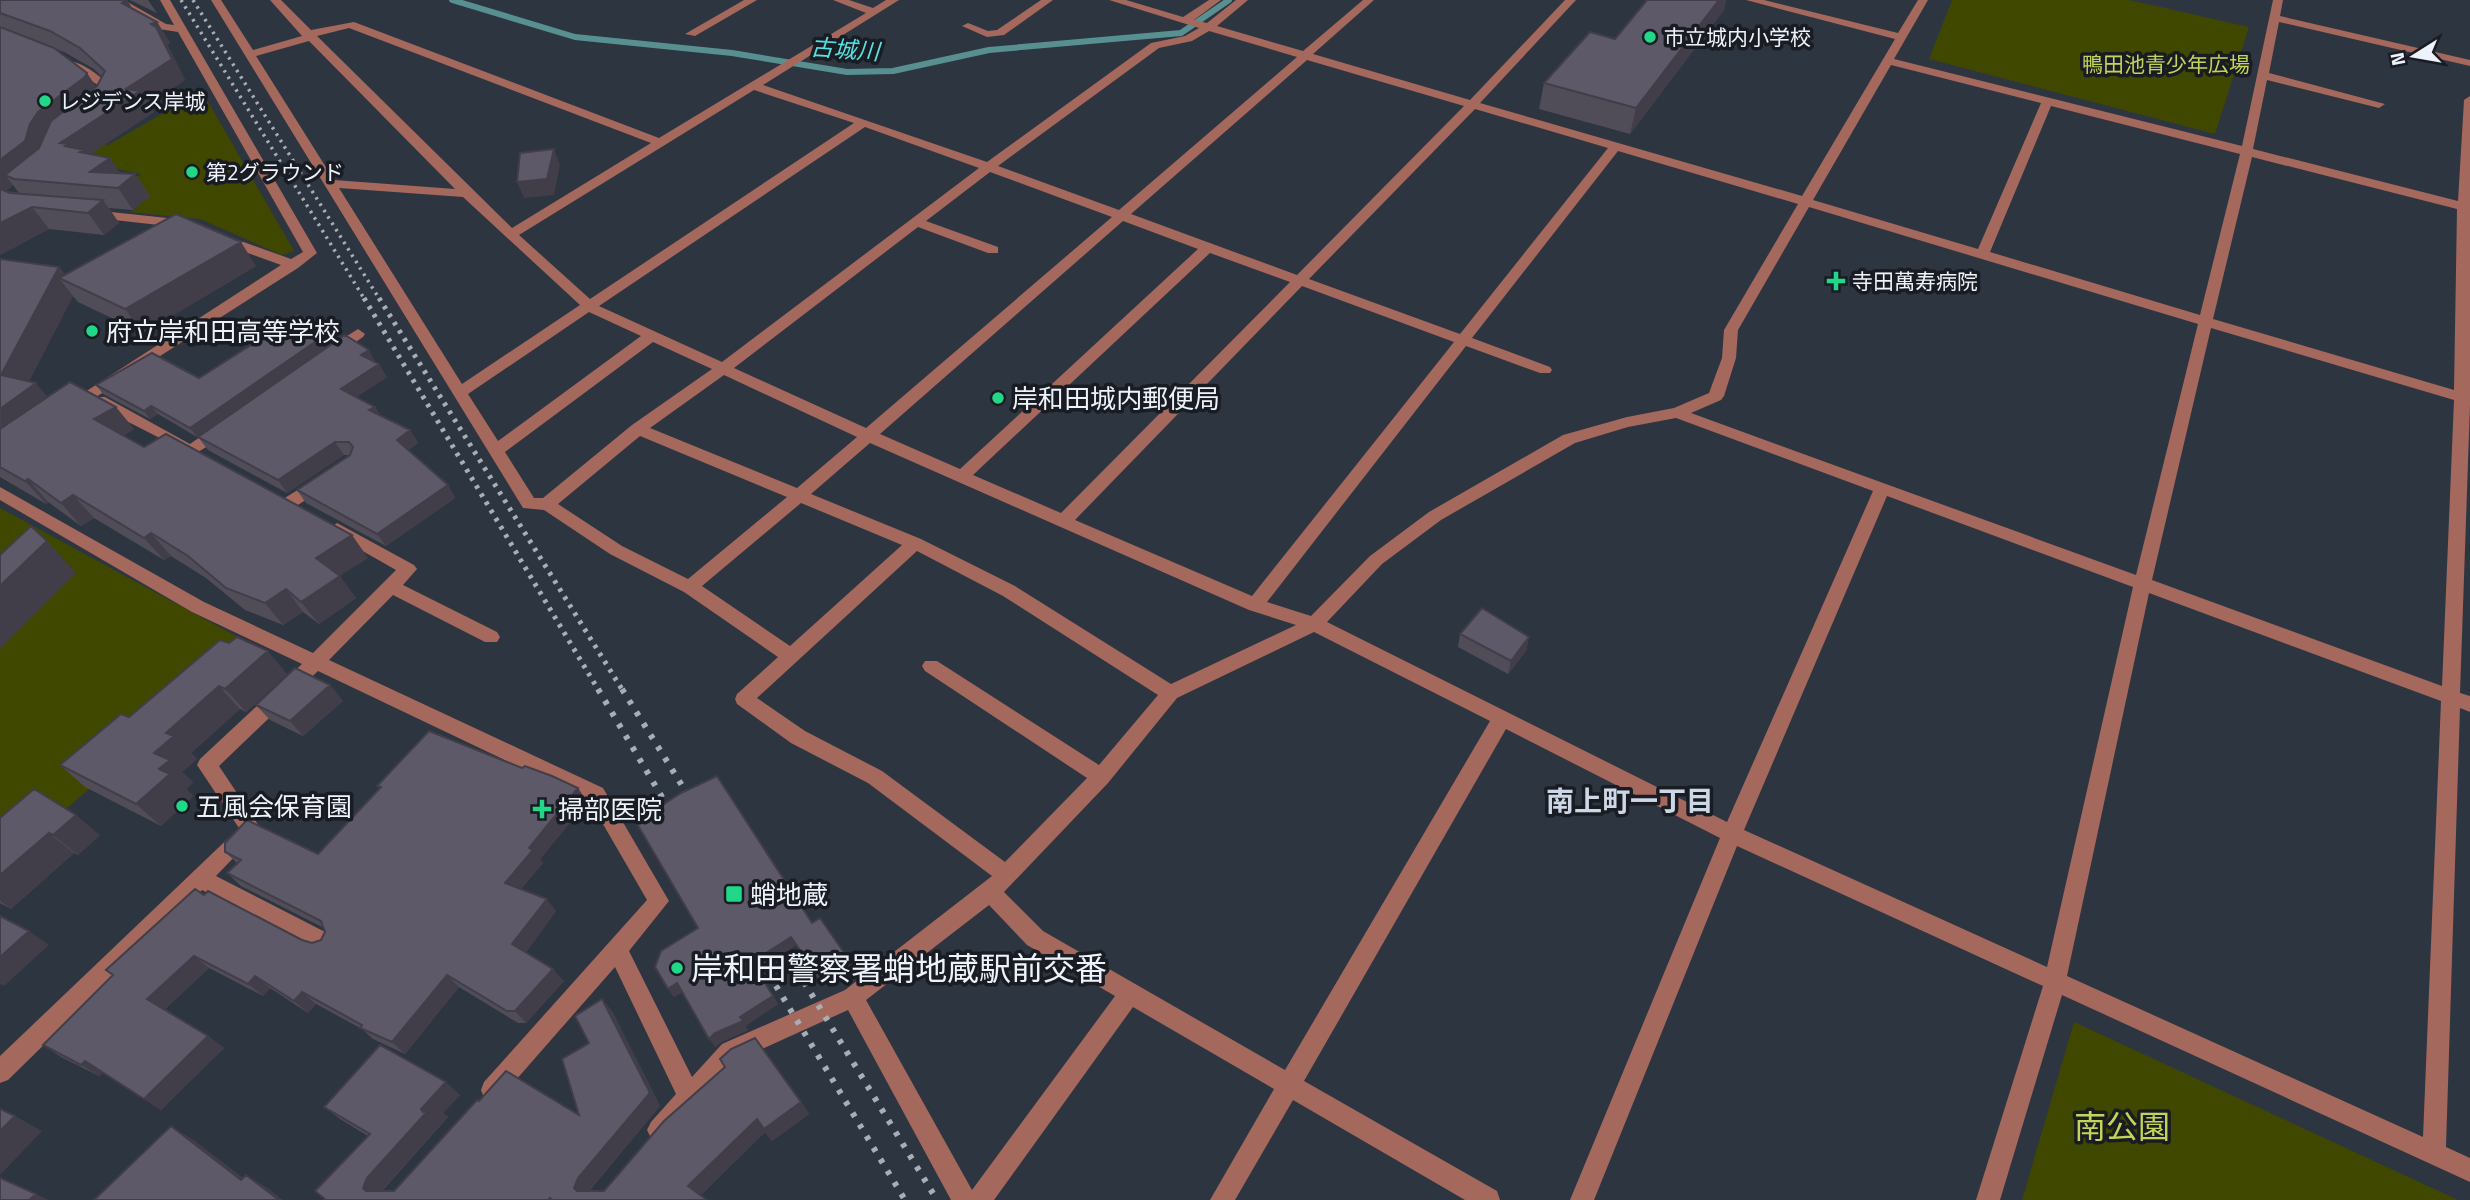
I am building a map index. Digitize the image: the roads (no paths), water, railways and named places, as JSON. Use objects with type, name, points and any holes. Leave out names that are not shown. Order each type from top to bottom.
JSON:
[{"type":"street","points":[[116,0],[163,27],[180,29]]},
{"type":"street","points":[[66,410],[310,253],[165,0]]},
{"type":"street","points":[[216,0],[529,504],[547,503],[638,429],[724,368],[986,169],[1155,45],[1188,39],[1243,0]]},
{"type":"street","points":[[275,0],[466,194],[590,307],[867,435],[1255,605],[1314,624],[1732,834],[2470,1170]]},
{"type":"street","points":[[691,34],[752,0]]},
{"type":"street","points":[[838,0],[875,12]]},
{"type":"street","points":[[509,235],[894,0]]},
{"type":"street","points":[[968,26],[987,34],[1000,33],[1048,0]]},
{"type":"street","points":[[1114,0],[1807,202],[2466,399]]},
{"type":"street","points":[[1187,21],[1216,0]]},
{"type":"street","points":[[690,587],[801,494],[1369,0]]},
{"type":"street","points":[[1064,521],[1471,106],[1571,0]]},
{"type":"street","points":[[1751,0],[1901,37]]},
{"type":"street","points":[[645,1147],[688,1094],[730,1052],[853,997],[990,892],[1101,777],[1170,693],[1314,624],[1376,560],[1434,516],[1569,439],[1627,422],[1677,413],[1716,397],[1729,358],[1731,330],[1923,0]]},
{"type":"street","points":[[1987,1200],[2055,982],[2142,585],[2247,150],[2278,0]]},
{"type":"street","points":[[2274,18],[2470,63]]},
{"type":"street","points":[[250,54],[350,24],[659,142]]},
{"type":"street","points":[[54,56],[102,83],[110,93],[106,102],[97,109]]},
{"type":"street","points":[[1889,61],[2467,207]]},
{"type":"street","points":[[2262,75],[2379,104]]},
{"type":"street","points":[[753,86],[864,122],[986,169],[1299,279],[1545,370]]},
{"type":"street","points":[[2434,1154],[2450,697],[2466,399],[2470,100]]},
{"type":"street","points":[[1982,255],[2047,102]]},
{"type":"street","points":[[460,392],[864,122]]},
{"type":"street","points":[[1255,605],[1615,147]]},
{"type":"street","points":[[331,184],[362,182],[466,194]]},
{"type":"street","points":[[83,213],[180,221],[293,265]]},
{"type":"street","points":[[916,222],[993,250]]},
{"type":"street","points":[[962,476],[1208,247]]},
{"type":"street","points":[[325,357],[358,334]]},
{"type":"street","points":[[496,450],[653,335]]},
{"type":"street","points":[[87,394],[217,464]]},
{"type":"street","points":[[1677,413],[2470,704]]},
{"type":"street","points":[[193,450],[237,419]]},
{"type":"street","points":[[638,429],[915,543],[1009,592],[1170,693]]},
{"type":"street","points":[[0,1072],[251,829],[207,765],[317,661],[408,569],[283,500],[330,475]]},
{"type":"street","points":[[1582,1200],[1732,834],[1882,490]]},
{"type":"street","points":[[0,493],[198,607],[596,794],[659,901],[478,1106]]},
{"type":"street","points":[[547,503],[616,550],[690,587],[791,656]]},
{"type":"street","points":[[915,543],[744,699],[798,737],[874,777],[1007,875]]},
{"type":"street","points":[[391,586],[491,637]]},
{"type":"street","points":[[931,666],[1101,777]]},
{"type":"street","points":[[1222,1200],[1501,719]]},
{"type":"street","points":[[200,878],[325,943]]},
{"type":"street","points":[[990,892],[1035,938],[1488,1200]]},
{"type":"street","points":[[617,949],[688,1094]]},
{"type":"street","points":[[979,1200],[1130,993]]},
{"type":"street","points":[[853,997],[964,1200]]},
{"type":"waterway","name":"古城川","points":[[452,0],[575,37],[732,53],[847,72],[893,71],[989,50],[1181,33],[1229,0]]},
{"type":"railway","points":[[181,0],[365,300]]},
{"type":"railway","points":[[193,0],[380,300]]},
{"type":"railway","points":[[364,298],[599,691]]},
{"type":"railway","points":[[379,298],[623,691]]},
{"type":"railway","points":[[598,689],[675,819]]},
{"type":"railway","points":[[622,689],[696,808]]},
{"type":"railway","points":[[776,936],[937,1200]]},
{"type":"railway","points":[[755,951],[905,1200]]},
{"type":"place","name":"市立城内小学校","points":[[1650,37]]},
{"type":"place","name":"レジデンス岸城","points":[[45,101]]},
{"type":"place","name":"第2グラウンド","points":[[192,172]]},
{"type":"place","name":"寺田萬寿病院","points":[[1836,281]]},
{"type":"place","name":"府立岸和田高等学校","points":[[92,331]]},
{"type":"place","name":"岸和田城内郵便局","points":[[998,398]]},
{"type":"place","name":"五風会保育園","points":[[182,806]]},
{"type":"place","name":"掃部医院","points":[[542,809]]},
{"type":"place","name":"蛸地蔵","points":[[734,894]]},
{"type":"place","name":"岸和田警察署蛸地蔵駅前交番","points":[[677,968]]},
{"type":"district","name":"南上町一丁目","points":[[1630,800]]},
{"type":"park label","name":"鴨田池青少年広場","points":[[2166,64]]},
{"type":"park label","name":"南公園","points":[[2122,1126]]}]
